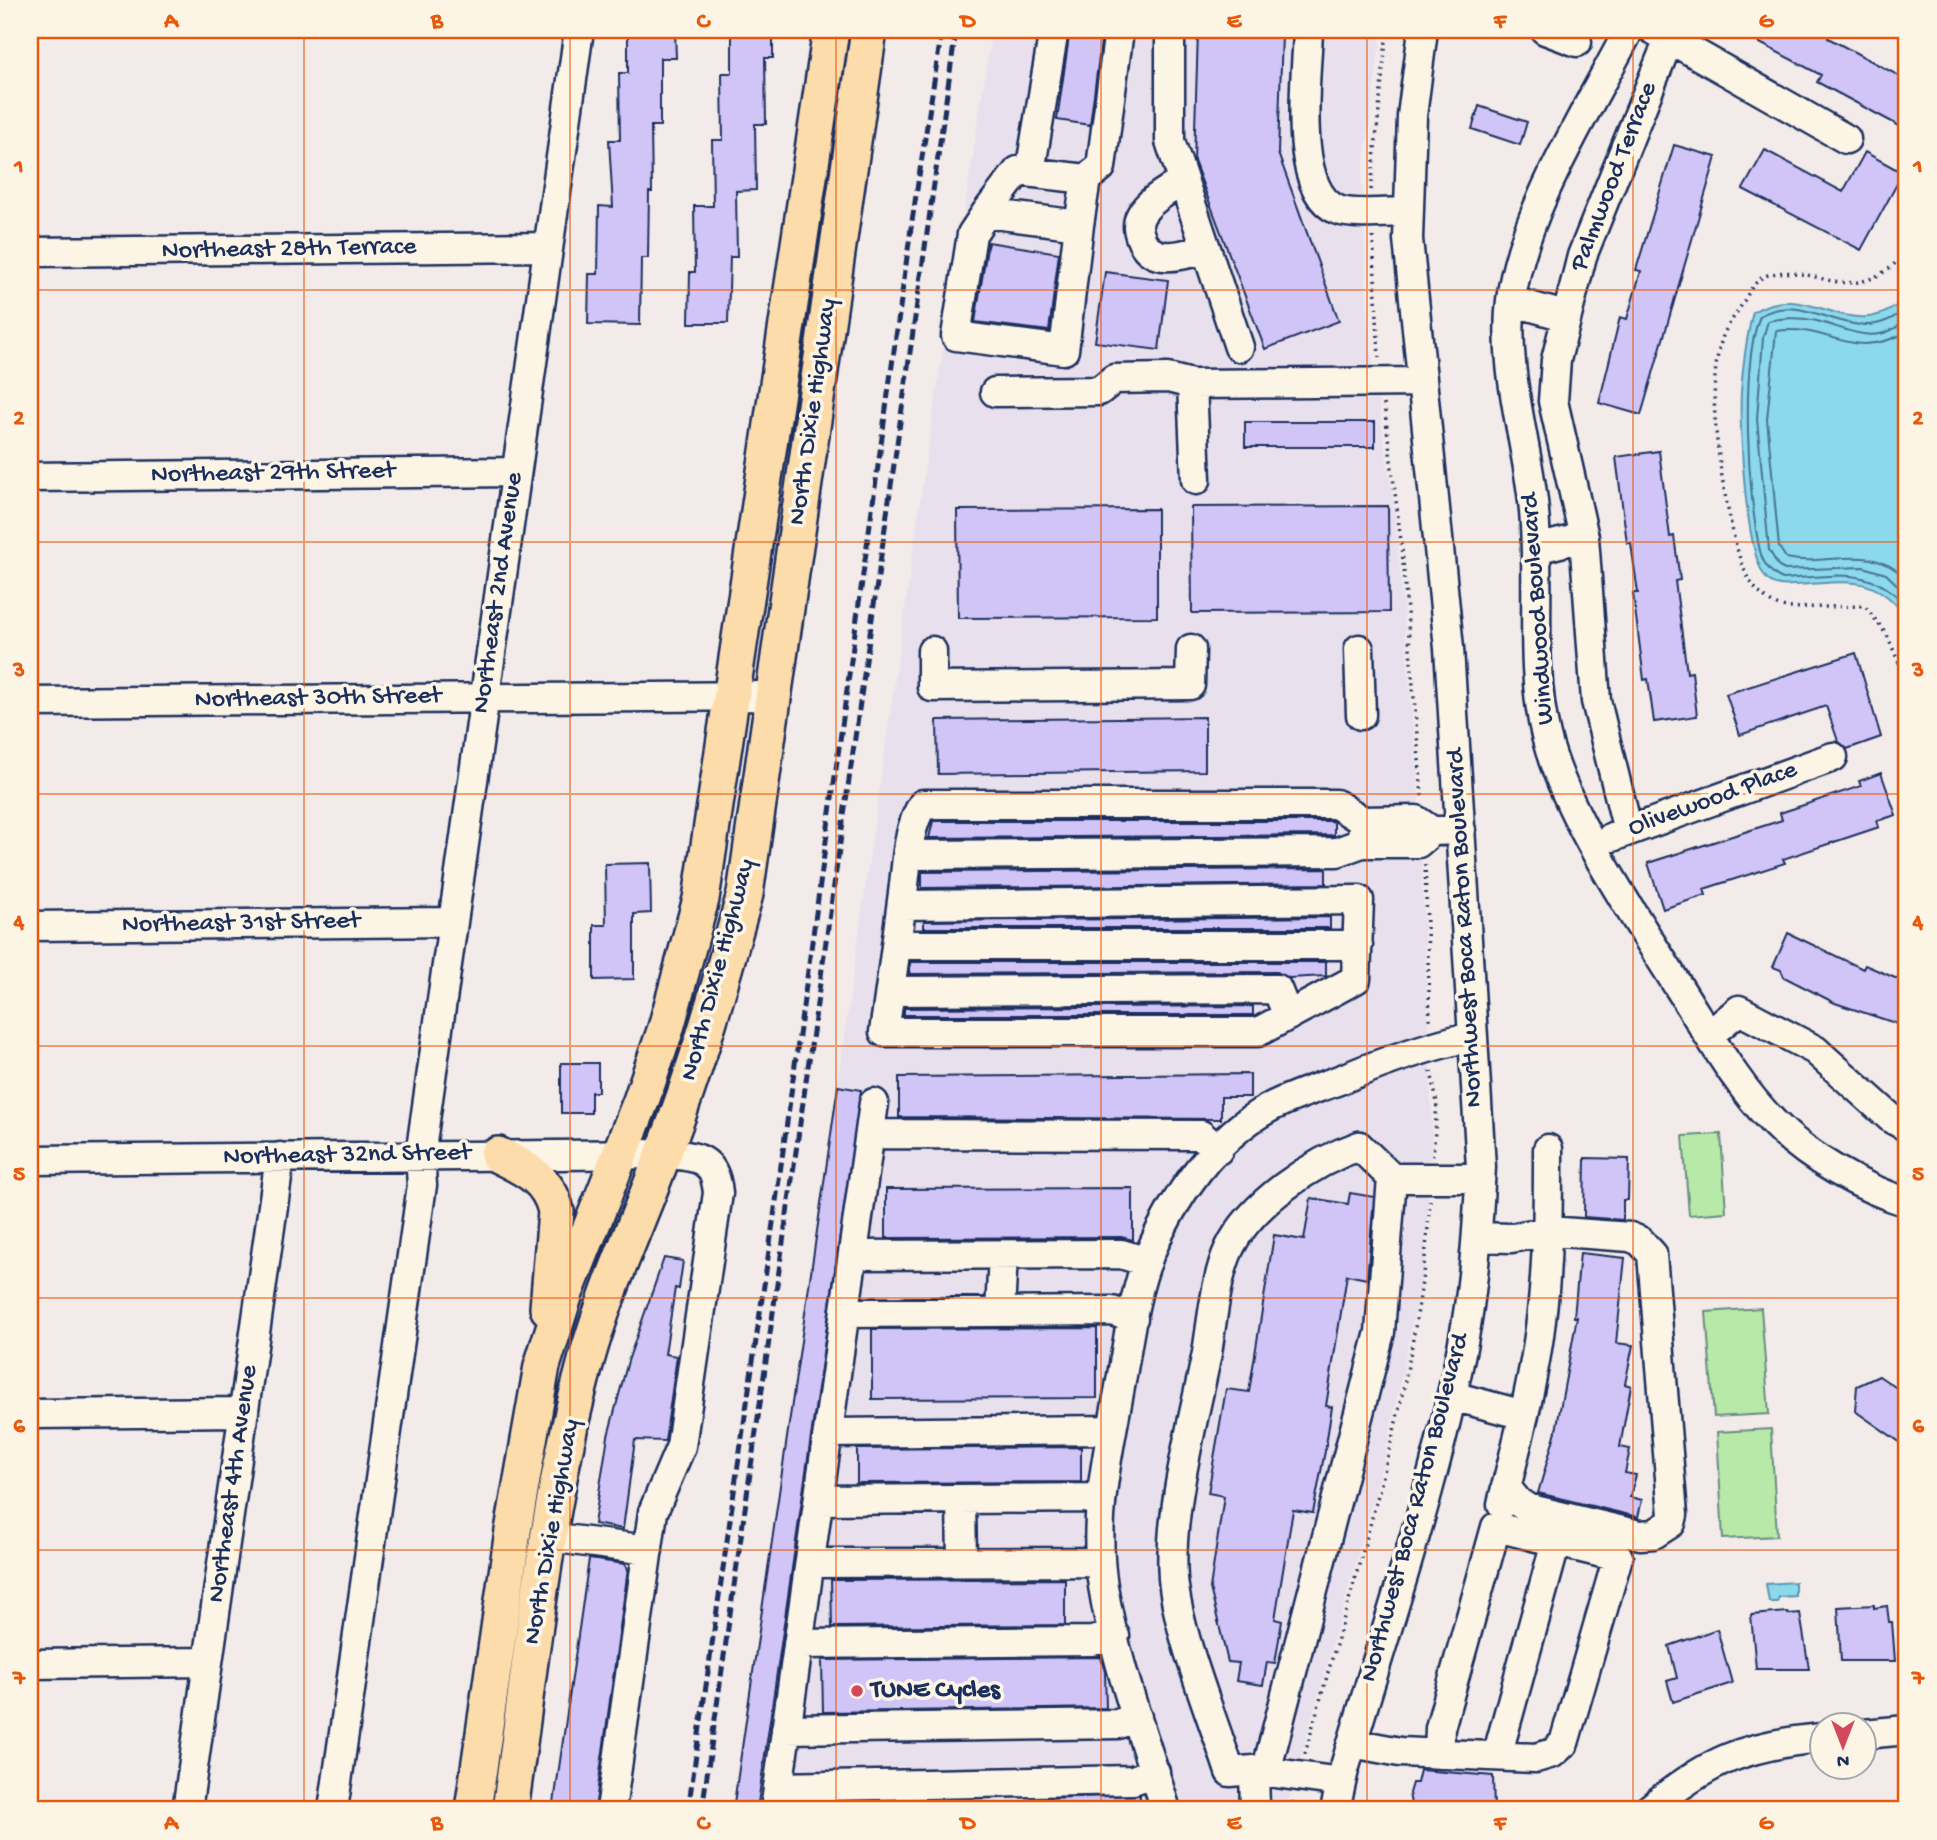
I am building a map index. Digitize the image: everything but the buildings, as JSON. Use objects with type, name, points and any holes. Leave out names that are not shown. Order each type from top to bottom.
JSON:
[{"type":"main road","name":"North Dixie Highway","points":[[473,1810],[513,1531],[542,1366],[565,1293],[622,1154],[666,1028],[701,899],[831,30]]},
{"type":"main road","name":"North Dixie Highway","points":[[510,1810],[556,1484],[586,1361],[609,1287],[664,1154],[710,1023],[745,894],[869,30]]},
{"type":"main road","points":[[498,1155],[528,1170],[545,1185],[556,1211],[542,1366]]},
{"type":"street","name":"Northeast 2nd Avenue","points":[[333,1810],[422,1185],[420,1156],[452,922],[579,30]]},
{"type":"street","points":[[1030,172],[1054,30]]},
{"type":"street","points":[[1086,179],[1018,170],[972,234],[956,336],[1064,350],[1086,179],[1101,167],[1119,30]]},
{"type":"street","points":[[1170,30],[1170,141],[1239,348]]},
{"type":"street","name":"Northwest Boca Raton Boulevard","points":[[1335,1810],[1451,1396],[1466,1324],[1480,1178],[1450,648],[1422,382],[1408,212],[1412,116],[1423,30]]},
{"type":"street","points":[[1545,30],[1577,42]]},
{"type":"street","name":"Windwood Boulevard","points":[[1629,30],[1536,213],[1522,248],[1511,301],[1509,341],[1512,379],[1527,453],[1536,549],[1543,719],[1554,761],[1593,844],[1734,1074],[1776,1125],[1829,1165],[1861,1184],[1907,1202]]},
{"type":"street","points":[[1308,32],[1306,156],[1318,190],[1335,209],[1408,212]]},
{"type":"street","points":[[1662,34],[1846,139]]},
{"type":"street","name":"Palmwood Terrace","points":[[1628,831],[1596,701],[1584,537],[1553,401],[1556,360],[1582,256],[1662,34]]},
{"type":"street","points":[[1183,181],[1149,205],[1140,217],[1138,232],[1145,247],[1158,255],[1175,257],[1206,249]]},
{"type":"street","points":[[986,213],[1079,225]]},
{"type":"street","name":"Northeast 28th Terrace","points":[[30,252],[548,247]]},
{"type":"street","points":[[1511,301],[1565,316]]},
{"type":"street","points":[[995,392],[1099,391],[1114,379],[1168,378],[1192,384],[1422,382]]},
{"type":"street","points":[[1192,384],[1196,480]]},
{"type":"street","name":"Northeast 29th Street","points":[[30,477],[516,472]]},
{"type":"street","points":[[1536,549],[1584,537]]},
{"type":"street","points":[[932,650],[932,687],[946,687],[1190,685],[1191,649]]},
{"type":"street","points":[[1359,649],[1361,715]]},
{"type":"street","name":"Northeast 30th Street","points":[[30,702],[775,696]]},
{"type":"street","name":"Olivewood Place","points":[[1593,844],[1833,757]]},
{"type":"street","points":[[902,905],[1359,900],[1356,979],[1258,1032],[884,1032],[913,820],[923,804],[1336,804],[1362,832]]},
{"type":"street","points":[[909,855],[1336,852],[1362,832],[1416,820],[1426,831],[1461,830]]},
{"type":"street","name":"Northeast 31st Street","points":[[30,926],[452,922]]},
{"type":"street","points":[[896,945],[1357,945]]},
{"type":"street","points":[[890,991],[1277,989],[1288,1016]]},
{"type":"street","points":[[1709,1035],[1739,1010],[1815,1050],[1892,1119],[1907,1127]]},
{"type":"street","points":[[1166,1810],[1115,1636],[1100,1562],[1101,1498],[1111,1430],[1147,1262],[1169,1213],[1192,1180],[1218,1150],[1246,1124],[1269,1108],[1431,1046],[1473,1036]]},
{"type":"street","points":[[874,1103],[776,1798],[1133,1780],[1155,1772]]},
{"type":"street","points":[[871,1135],[1201,1135],[1218,1150]]},
{"type":"street","points":[[1341,1782],[1260,1771],[1230,1772],[1185,1632],[1173,1581],[1174,1531],[1217,1297],[1229,1249],[1263,1203],[1328,1157],[1359,1146],[1392,1178],[1480,1178]]},
{"type":"street","points":[[1439,1754],[1440,1728],[1524,1415],[1541,1322],[1548,1231],[1548,1149]]},
{"type":"street","name":"Northeast 32nd Street","points":[[30,1160],[664,1154],[690,1156],[705,1162],[714,1172],[718,1193],[681,1446],[653,1512],[648,1550]]},
{"type":"street","name":"Northeast 4th Avenue","points":[[187,1810],[280,1157]]},
{"type":"street","points":[[1255,1810],[1260,1771],[1380,1332],[1392,1178]]},
{"type":"street","points":[[1477,1227],[1513,1220],[1548,1231],[1630,1237],[1640,1241],[1652,1254],[1673,1515],[1671,1523],[1662,1531],[1640,1535],[1527,1507],[1518,1502],[1506,1487]]},
{"type":"street","points":[[853,1255],[1121,1254],[1147,1262]]},
{"type":"street","points":[[1000,1312],[1003,1255]]},
{"type":"street","points":[[845,1313],[1112,1311],[1133,1318]]},
{"type":"street","points":[[1451,1396],[1524,1415]]},
{"type":"street","points":[[30,1414],[244,1412]]},
{"type":"street","points":[[828,1433],[1111,1430]]},
{"type":"street","points":[[819,1500],[1101,1498]]},
{"type":"street","points":[[961,1499],[962,1562]]},
{"type":"street","points":[[1352,1744],[1400,1752],[1545,1757],[1564,1743],[1618,1557],[1496,1527]]},
{"type":"street","points":[[549,1537],[648,1550],[611,1810]]},
{"type":"street","points":[[1497,1756],[1556,1542]]},
{"type":"street","points":[[810,1563],[1100,1562]]},
{"type":"street","points":[[798,1644],[1093,1641],[1115,1636]]},
{"type":"street","points":[[30,1664],[208,1662]]},
{"type":"street","points":[[786,1729],[1118,1724],[1137,1717]]},
{"type":"street","points":[[1878,1733],[1907,1730]]},
{"type":"street","points":[[1648,1810],[1700,1770],[1736,1753],[1775,1743],[1808,1739]]},
{"type":"path","points":[[1291,1810],[1405,1386],[1427,1261],[1437,1103],[1431,1046],[1426,831],[1402,549],[1381,382],[1372,212],[1371,173],[1387,30]]},
{"type":"path","points":[[1886,30],[1907,37]]},
{"type":"path","points":[[1907,246],[1902,257],[1870,280],[1839,284],[1801,275],[1779,273],[1765,276],[1753,286],[1722,338],[1714,382],[1728,510],[1743,568],[1755,591],[1773,605],[1786,608],[1865,606],[1887,635],[1907,682]]},
{"type":"shaded area","points":[[992,30],[1382,30],[1362,180],[1369,333],[1396,522],[1419,798],[1432,1123],[1425,1263],[1384,1461],[1286,1810],[734,1810],[927,453]]},
{"type":"green space","points":[[1721,1134],[1726,1212],[1689,1215],[1683,1136]]},
{"type":"green space","points":[[1761,1308],[1769,1414],[1714,1417],[1706,1312]]},
{"type":"green space","points":[[1771,1429],[1777,1536],[1723,1539],[1717,1432]]},
{"type":"water","points":[[1907,297],[1907,619],[1883,593],[1857,583],[1784,585],[1768,580],[1760,568],[1749,520],[1743,461],[1741,392],[1753,312],[1774,303],[1794,302],[1849,316],[1868,317],[1887,312]]},
{"type":"water","points":[[1795,1582],[1795,1596],[1779,1597],[1777,1602],[1769,1602],[1766,1584]]},
{"type":"railway","points":[[688,1810],[773,1223],[912,221],[942,30]]},
{"type":"railway","points":[[702,1810],[956,30]]},
{"type":"place","name":"TUNE Cycles","points":[[857,1691]]}]
